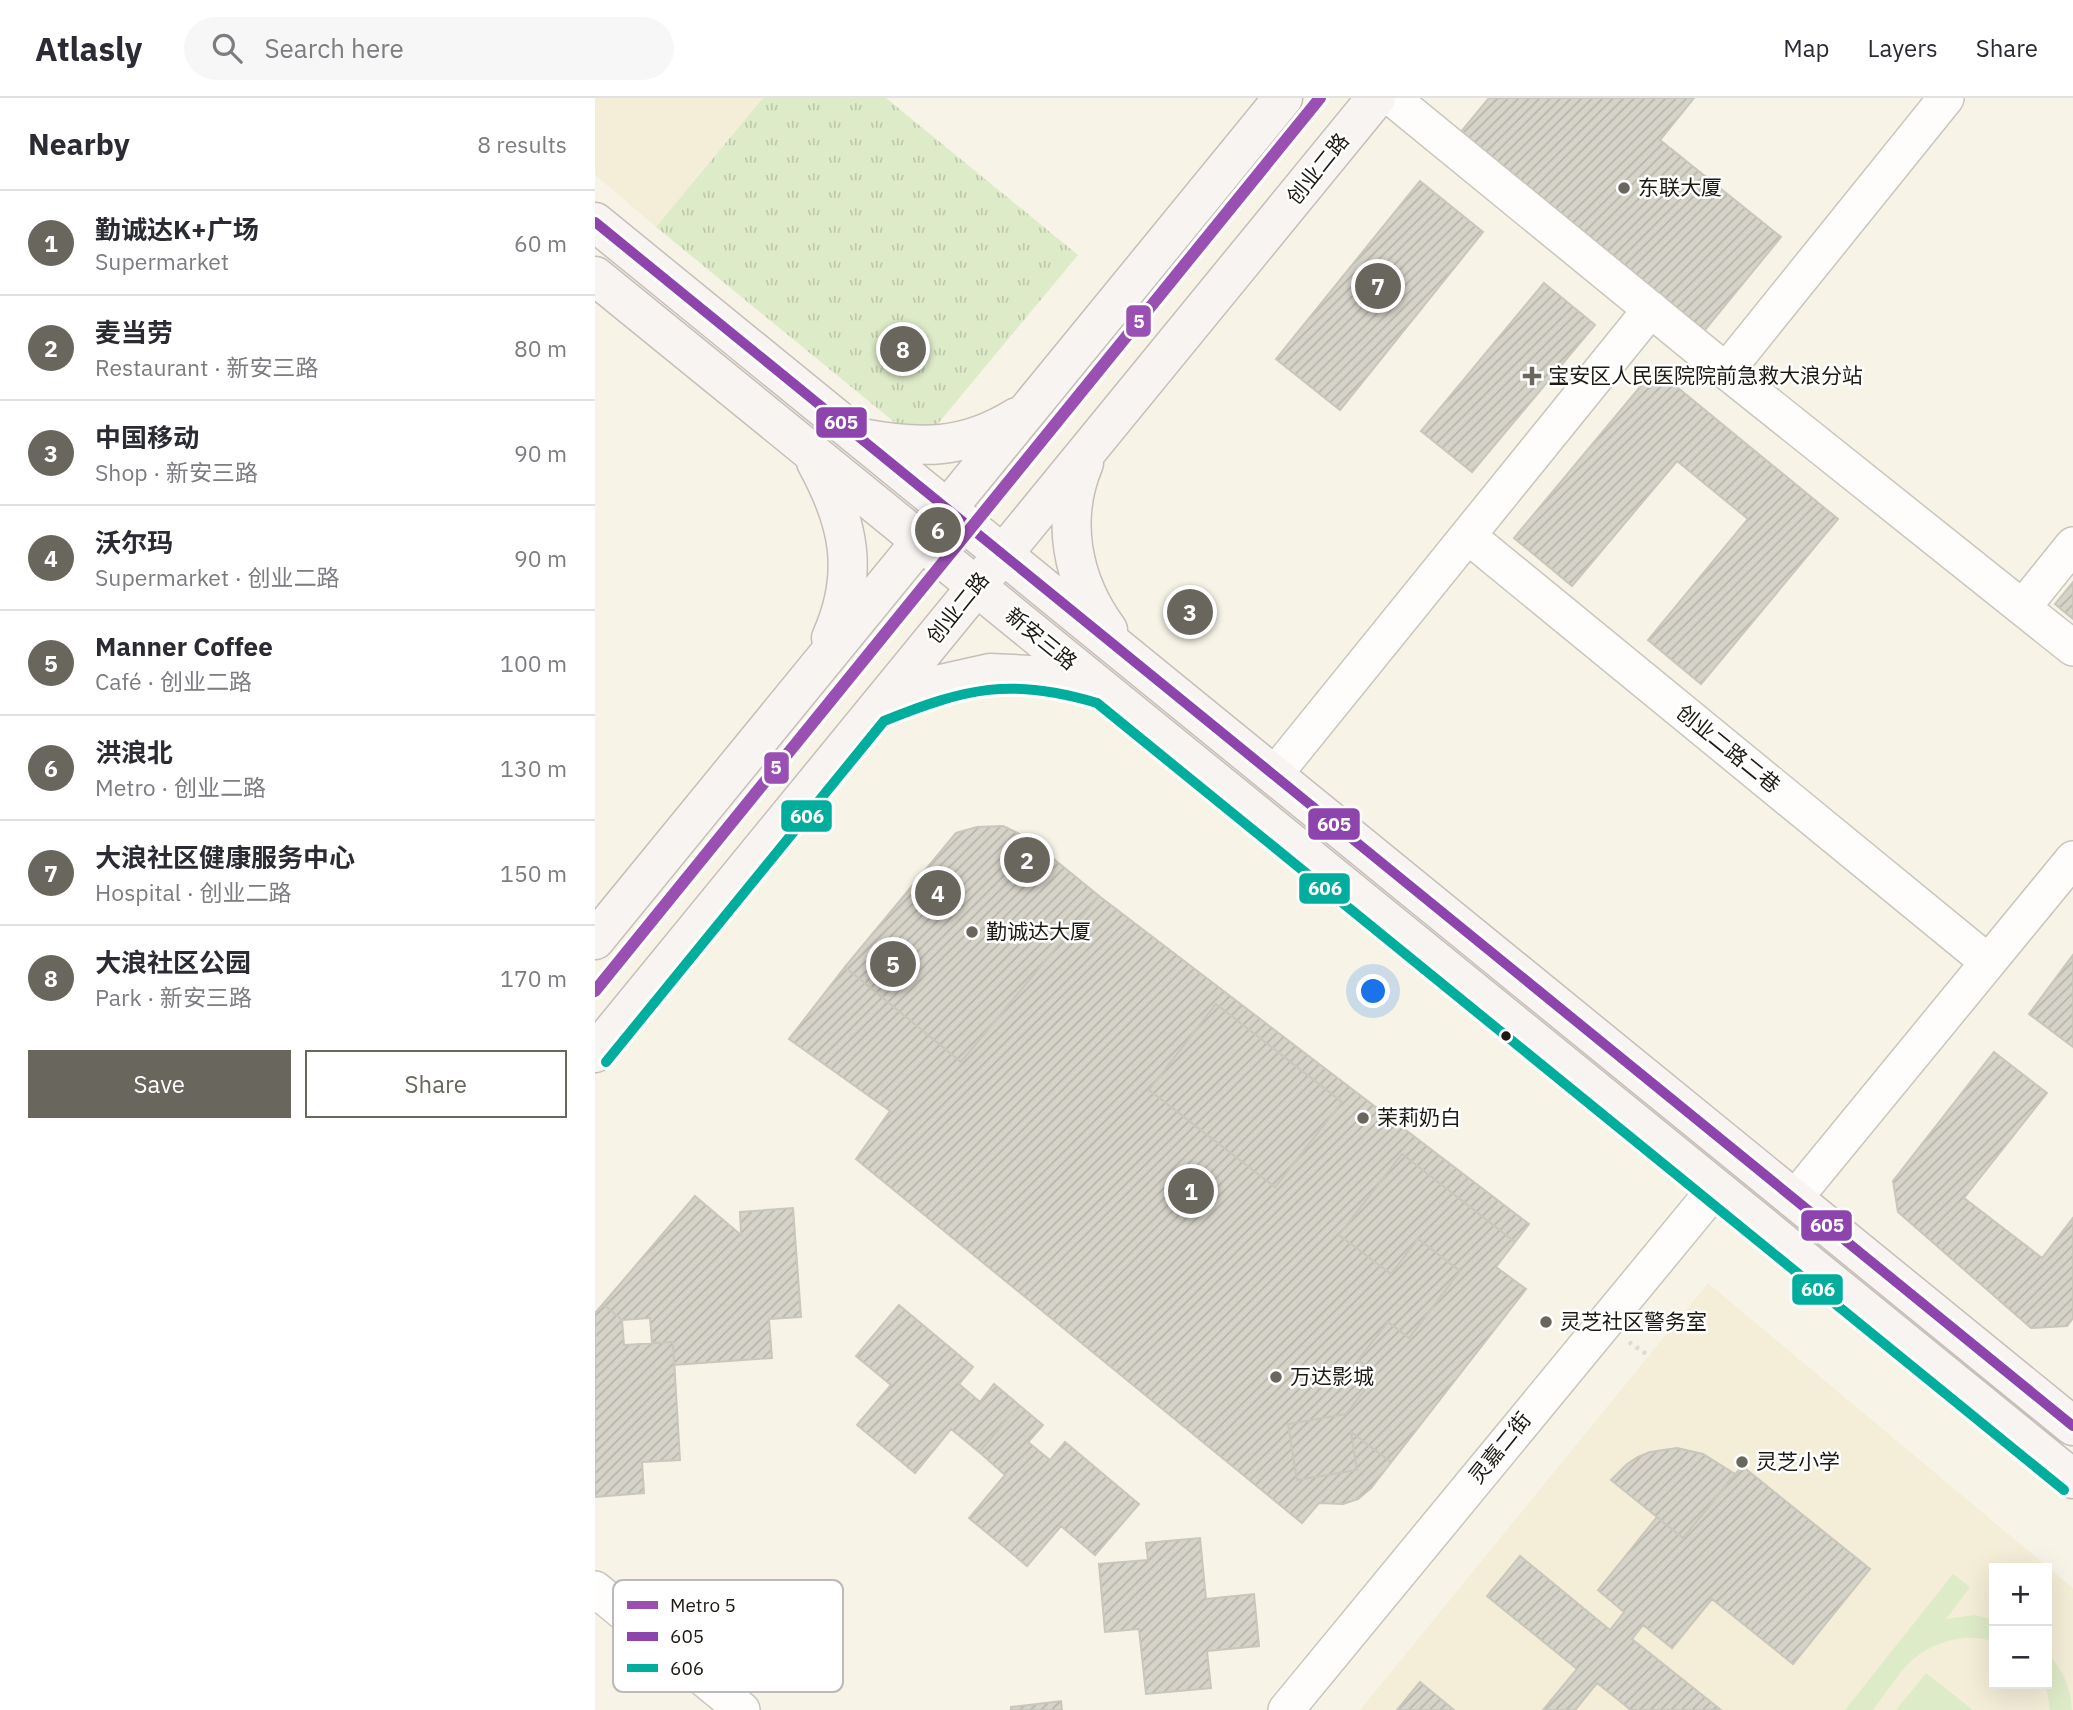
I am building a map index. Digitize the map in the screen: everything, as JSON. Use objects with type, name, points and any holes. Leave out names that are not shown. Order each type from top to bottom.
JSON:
[{"type":"main road","name":"创业二路","points":[[595,1053],[1376,98]]},
{"type":"main road","points":[[595,940],[1027,411],[1272,102]]},
{"type":"main road","name":"新安三路","points":[[595,222],[2073,1426]]},
{"type":"main road","name":"新安三路","points":[[595,276],[2073,1479]]},
{"type":"main road","points":[[861,438],[895,445],[928,446],[962,442],[996,430],[1027,411]]},
{"type":"main road","points":[[1090,448],[1076,481],[1070,514],[1072,551],[1094,612],[1123,652]]},
{"type":"main road","points":[[810,451],[834,494],[848,557],[846,594],[835,630],[818,667]]},
{"type":"main road","points":[[875,709],[932,686],[990,673],[1051,676],[1104,690]]},
{"type":"street","points":[[1392,98],[1726,371],[2073,648]]},
{"type":"street","points":[[1726,371],[1946,98]]},
{"type":"street","points":[[1274,775],[1651,309]]},
{"type":"street","name":"创业二路二巷","points":[[1468,536],[1988,962]]},
{"type":"street","points":[[2023,607],[2073,545]]},
{"type":"street","points":[[1794,1199],[2073,859]]},
{"type":"street","name":"灵嘉二街","points":[[1286,1710],[1716,1188]]},
{"type":"street","points":[[595,1589],[613,1604]]},
{"type":"street","points":[[720,1692],[742,1710]]},
{"type":"shaded area","points":[[595,98],[763,98],[656,227],[595,175]]},
{"type":"shaded area","name":"灵芝小学","points":[[1708,1283],[2043,1563],[1989,1563],[1989,1689],[2052,1689],[2052,1570],[2073,1588],[2073,1710],[1360,1710]]},
{"type":"green space","points":[[763,98],[886,98],[1078,255],[921,444],[656,227]]},
{"type":"green space","points":[[1953,1574],[1970,1587],[1946,1619],[1975,1615],[1989,1619],[1989,1640],[1961,1638],[1929,1648],[1911,1661],[1873,1710],[1845,1710]]},
{"type":"green space","points":[[2052,1658],[2065,1679],[2072,1710],[2050,1710],[2046,1689],[2052,1689]]},
{"type":"green space","points":[[1926,1673],[1973,1710],[1896,1710]]},
{"type":"building","name":"东联大厦","points":[[1489,98],[1694,98],[1660,140],[1781,237],[1704,331],[1459,134]]},
{"type":"building","points":[[1420,181],[1483,232],[1340,410],[1276,359]]},
{"type":"building","points":[[1544,283],[1595,325],[1472,472],[1421,431]]},
{"type":"building","points":[[1655,369],[1838,519],[1701,684],[1648,640],[1748,519],[1677,461],[1572,586],[1514,538]]},
{"type":"building","points":[[2073,582],[2073,619],[2055,604]]},
{"type":"building","points":[[1003,826],[1028,838],[1099,896],[1529,1224],[1496,1267],[1526,1289],[1371,1488],[1358,1499],[1343,1504],[1319,1503],[1302,1523],[856,1159],[890,1111],[789,1039],[956,833],[977,827]]},
{"type":"building","name":"勤诚达大厦","points":[[1003,826],[1028,838],[1099,896],[961,1062],[845,967],[956,833],[977,827]]},
{"type":"building","points":[[2073,955],[2073,1047],[2029,1014]]},
{"type":"building","points":[[1216,1004],[1342,1102],[1275,1187],[1149,1090]]},
{"type":"building","points":[[1994,1052],[2047,1093],[1964,1198],[2042,1258],[2073,1218],[2073,1318],[2067,1326],[2031,1328],[1898,1212],[1893,1181]]},
{"type":"building","points":[[1402,1154],[1515,1242],[1496,1267],[1526,1289],[1391,1462],[1351,1432],[1357,1470],[1297,1480],[1288,1424],[1346,1414],[1377,1374],[1358,1360],[1388,1322],[1409,1338],[1460,1271],[1418,1239],[1391,1274],[1339,1235]]},
{"type":"building","points":[[695,1196],[741,1235],[740,1212],[793,1208],[801,1317],[769,1319],[772,1358],[674,1365],[673,1342],[652,1343],[650,1318],[622,1320],[603,1304]]},
{"type":"building","points":[[603,1304],[622,1320],[624,1345],[673,1342],[680,1460],[642,1462],[644,1493],[595,1497],[595,1313]]},
{"type":"building","points":[[899,1305],[973,1367],[959,1384],[980,1402],[994,1384],[1019,1405],[979,1452],[951,1429],[915,1473],[857,1425],[891,1385],[856,1356]]},
{"type":"building","points":[[1019,1405],[1043,1425],[1028,1442],[1050,1460],[1065,1442],[1139,1504],[1095,1555],[1061,1526],[1027,1566],[969,1518],[1005,1475],[979,1452]]},
{"type":"building","points":[[1677,1448],[1703,1454],[1735,1474],[1683,1538],[1611,1480],[1638,1457],[1650,1452]]},
{"type":"building","points":[[1742,1466],[1870,1569],[1793,1664],[1712,1599],[1672,1648],[1643,1625],[1632,1639],[1721,1710],[1631,1710],[1597,1683],[1575,1710],[1543,1710],[1577,1669],[1487,1596],[1520,1556],[1610,1630],[1624,1612],[1598,1590],[1657,1517],[1683,1538]]},
{"type":"building","points":[[1200,1538],[1206,1599],[1254,1594],[1259,1646],[1207,1651],[1211,1688],[1146,1694],[1139,1629],[1105,1632],[1099,1564],[1148,1560],[1146,1543]]},
{"type":"building","points":[[1420,1682],[1454,1710],[1397,1710]]},
{"type":"building","points":[[1061,1701],[1062,1710],[1011,1710],[1011,1707]]},
{"type":"metro line","name":"5","points":[[595,991],[1320,98]]},
{"type":"transit line","name":"605","points":[[595,222],[2073,1426]]},
{"type":"transit line","name":"606","points":[[606,1062],[884,721],[940,701],[989,690],[1039,690],[1097,703],[2064,1490]]},
{"type":"place","name":"东联大厦","points":[[1624,188]]},
{"type":"place","name":"大浪社区健康服务中心","points":[[1378,286]]},
{"type":"place","name":"大浪社区公园","points":[[903,349]]},
{"type":"place","name":"宝安区人民医院院前急救大浪分站","points":[[1532,376]]},
{"type":"place","name":"洪浪北","points":[[938,530]]},
{"type":"place","name":"中国移动","points":[[1190,612]]},
{"type":"place","name":"麦当劳","points":[[1027,860]]},
{"type":"place","name":"沃尔玛","points":[[938,893]]},
{"type":"place","name":"勤诚达大厦","points":[[972,932]]},
{"type":"place","name":"Manner Coffee","points":[[893,964]]},
{"type":"place","name":"茉莉奶白","points":[[1363,1118]]},
{"type":"place","name":"勤诚达K+广场","points":[[1191,1191]]},
{"type":"place","name":"灵芝社区警务室","points":[[1546,1322]]},
{"type":"place","name":"万达影城","points":[[1276,1377]]},
{"type":"place","name":"灵芝小学","points":[[1742,1462]]}]
